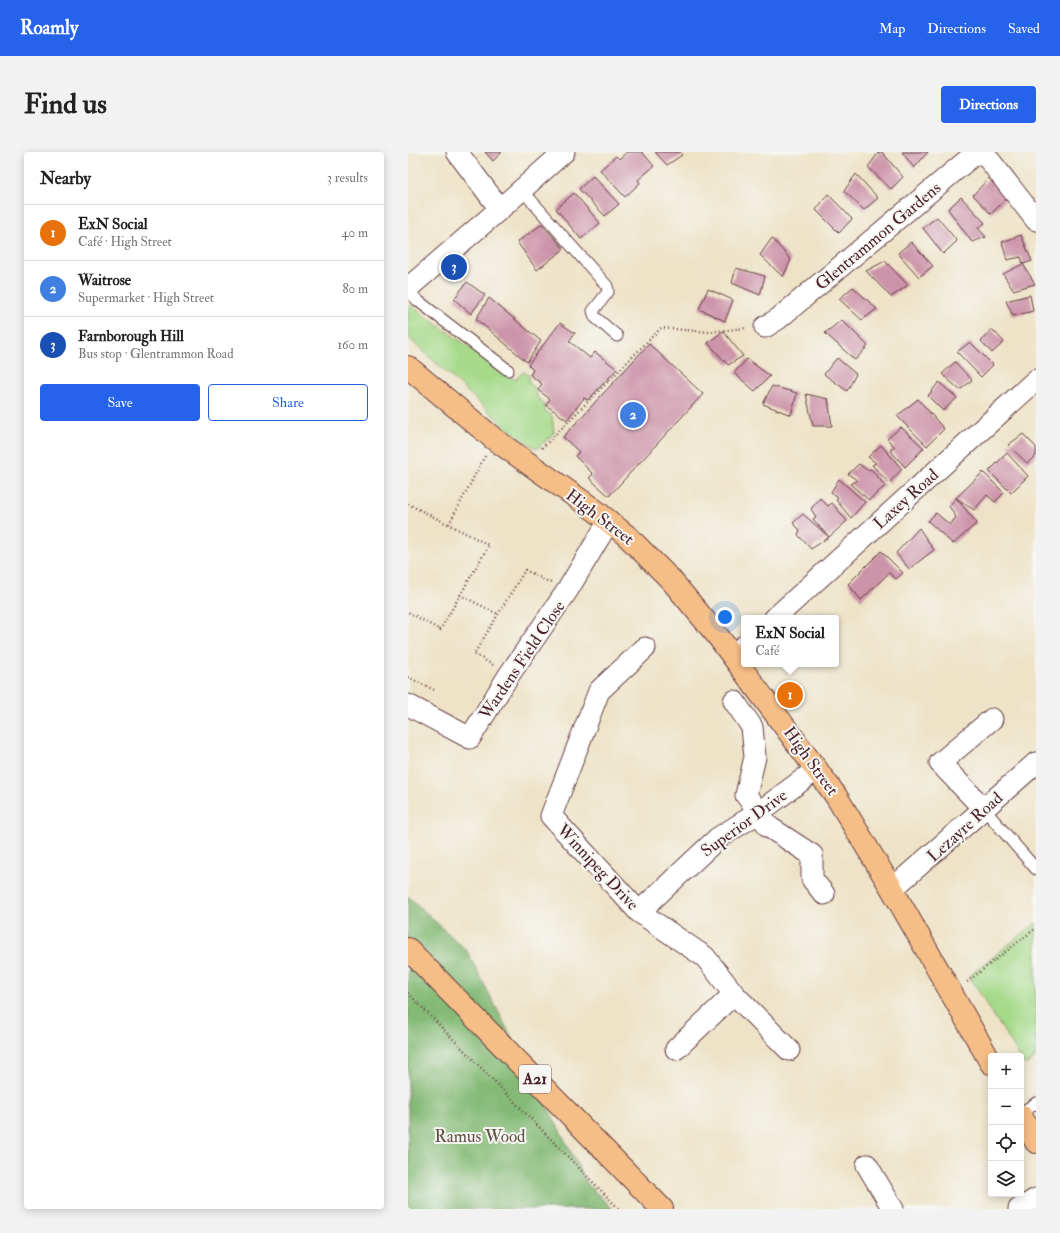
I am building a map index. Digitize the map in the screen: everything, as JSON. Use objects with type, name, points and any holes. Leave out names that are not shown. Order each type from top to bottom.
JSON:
[{"type":"main road","name":"High Street","points":[[408,366],[494,439],[610,521],[650,557],[738,650]]},
{"type":"main road","name":"High Street","points":[[749,667],[842,806],[892,889],[988,1058]]},
{"type":"main road","name":"A21","points":[[408,949],[662,1209]]},
{"type":"main road","points":[[1024,1121],[1036,1142]]},
{"type":"street","points":[[457,152],[500,210]]},
{"type":"street","points":[[408,289],[500,210],[564,152]]},
{"type":"street","name":"Glentrammon Gardens","points":[[777,326],[977,152]]},
{"type":"street","points":[[983,152],[1036,220]]},
{"type":"street","name":"Laxey Road","points":[[778,615],[1036,380]]},
{"type":"street","name":"Wardens Field Close","points":[[408,705],[470,738],[509,675],[567,591],[610,521]]},
{"type":"street","name":"Winnipeg Drive","points":[[645,648],[599,691],[550,816],[638,912],[705,957],[734,994],[789,1050]]},
{"type":"street","points":[[734,701],[752,728],[755,757],[746,795],[769,827],[812,855],[812,879],[824,894]]},
{"type":"street","points":[[984,809],[940,763],[992,719]]},
{"type":"street","name":"Lezayre Road","points":[[892,889],[1036,763]]},
{"type":"street","name":"Superior Drive","points":[[638,912],[718,838],[758,813],[817,769]]},
{"type":"street","points":[[676,1049],[734,994]]},
{"type":"street","points":[[867,1165],[893,1209]]},
{"type":"street","points":[[1019,1209],[1036,1199]]},
{"type":"lane","points":[[522,190],[608,286],[608,292],[593,311],[595,317],[617,336]]},
{"type":"lane","points":[[408,289],[417,300],[508,370]]},
{"type":"lane","points":[[984,809],[1036,869]]},
{"type":"lane","points":[[1024,1111],[1036,1104]]},
{"type":"path","points":[[557,433],[661,328],[709,332],[777,326]]},
{"type":"path","points":[[449,524],[494,439]]},
{"type":"path","points":[[408,504],[489,545],[440,630],[408,612]]},
{"type":"path","points":[[509,675],[474,654],[525,570],[567,591]]},
{"type":"path","points":[[460,595],[498,614]]},
{"type":"path","points":[[408,677],[434,690]]},
{"type":"path","points":[[951,992],[971,979],[1036,928]]},
{"type":"path","points":[[408,993],[560,1150],[620,1209]]},
{"type":"green space","points":[[410,305],[515,380],[523,372],[529,375],[529,383],[535,388],[537,397],[544,403],[545,411],[552,416],[554,433],[537,449],[509,430],[408,337],[408,307]]},
{"type":"green space","name":"Ramus Wood","points":[[408,896],[467,951],[588,1185],[613,1209],[408,1209]]},
{"type":"green space","points":[[1036,923],[1036,1058],[1025,1065],[1024,1053],[1017,1053],[969,976]]},
{"type":"building","points":[[485,152],[502,152],[493,161]]},
{"type":"building","points":[[627,152],[642,152],[654,166],[638,180],[640,183],[625,197],[600,170],[616,156],[619,159]]},
{"type":"building","points":[[655,152],[680,152],[682,155],[667,165]]},
{"type":"building","points":[[879,152],[882,152],[903,177],[891,189],[868,167]]},
{"type":"building","points":[[902,152],[928,152],[914,168]]},
{"type":"building","points":[[856,174],[878,198],[864,210],[844,191]]},
{"type":"building","points":[[593,176],[619,204],[605,216],[579,189]]},
{"type":"building","points":[[989,178],[1007,198],[991,214],[973,195]]},
{"type":"building","points":[[574,193],[600,223],[581,239],[556,209]]},
{"type":"building","points":[[828,194],[852,219],[839,233],[816,210]]},
{"type":"building","points":[[961,197],[985,223],[978,228],[986,237],[972,242],[948,209]]},
{"type":"building","points":[[937,217],[957,241],[943,254],[923,228]]},
{"type":"building","points":[[542,224],[564,249],[537,270],[517,242]]},
{"type":"building","points":[[1021,235],[1032,261],[1023,264],[1021,257],[1007,260],[1002,242]]},
{"type":"building","points":[[772,238],[791,260],[783,277],[760,255]]},
{"type":"building","points":[[911,242],[933,266],[919,277],[898,253]]},
{"type":"building","points":[[885,261],[908,285],[891,297],[866,271]]},
{"type":"building","points":[[1023,264],[1035,284],[1013,290],[1003,274]]},
{"type":"building","points":[[736,268],[765,276],[760,295],[732,283]]},
{"type":"building","points":[[467,282],[485,295],[471,314],[454,299]]},
{"type":"building","points":[[853,287],[877,309],[862,320],[839,299]]},
{"type":"building","points":[[708,289],[733,300],[725,321],[699,309]]},
{"type":"building","points":[[1030,295],[1033,311],[1013,316],[1006,301]]},
{"type":"building","points":[[489,298],[541,341],[527,362],[476,319]]},
{"type":"building","points":[[842,320],[868,346],[855,360],[825,333]]},
{"type":"building","points":[[560,323],[575,333],[569,341],[590,358],[595,352],[617,369],[588,400],[584,398],[567,420],[546,405],[550,399],[538,390],[542,384],[530,375],[533,370],[528,365]]},
{"type":"building","points":[[992,329],[1004,342],[992,353],[981,341]]},
{"type":"building","points":[[723,331],[743,356],[728,365],[708,343]]},
{"type":"building","points":[[970,342],[993,365],[981,377],[957,352]]},
{"type":"building","points":[[649,344],[703,394],[609,496],[589,478],[593,474],[575,456],[579,452],[563,437]]},
{"type":"building","points":[[837,358],[856,374],[847,391],[824,374]]},
{"type":"building","points":[[747,359],[770,376],[755,391],[734,373]]},
{"type":"building","points":[[955,362],[972,380],[960,390],[942,374]]},
{"type":"building","points":[[939,382],[957,398],[943,411],[928,396]]},
{"type":"building","points":[[772,386],[797,393],[791,415],[763,404]]},
{"type":"building","points":[[806,394],[828,399],[832,426],[813,426]]},
{"type":"building","points":[[918,399],[944,429],[927,446],[897,416]]},
{"type":"building","points":[[901,427],[924,448],[905,467],[890,450],[895,447],[887,439]]},
{"type":"building","points":[[1023,434],[1036,447],[1036,456],[1027,463],[1008,445]]},
{"type":"building","points":[[881,445],[902,469],[889,483],[872,465],[876,463],[868,457]]},
{"type":"building","points":[[1007,453],[1028,476],[1011,493],[989,471]]},
{"type":"building","points":[[859,464],[867,470],[871,469],[885,486],[869,500],[850,484],[857,480],[848,474]]},
{"type":"building","points":[[983,472],[1004,493],[995,502],[987,495],[974,510],[956,498]]},
{"type":"building","points":[[839,479],[865,502],[851,518],[836,500],[838,497],[831,492]]},
{"type":"building","points":[[820,498],[828,506],[832,503],[847,521],[829,537],[813,519],[816,517],[811,509]]},
{"type":"building","points":[[956,498],[977,523],[953,544],[928,521],[936,513],[950,525],[956,517],[949,506]]},
{"type":"building","points":[[803,514],[829,537],[811,549],[798,535],[800,530],[793,523]]},
{"type":"building","points":[[919,528],[934,550],[909,569],[896,553]]},
{"type":"building","points":[[881,551],[903,573],[896,579],[889,573],[861,600],[848,584]]},
{"type":"place","name":"Farnborough Hill","points":[[454,267]]},
{"type":"place","name":"Waitrose","points":[[633,415]]},
{"type":"place","name":"ExN Social","points":[[790,695]]}]
